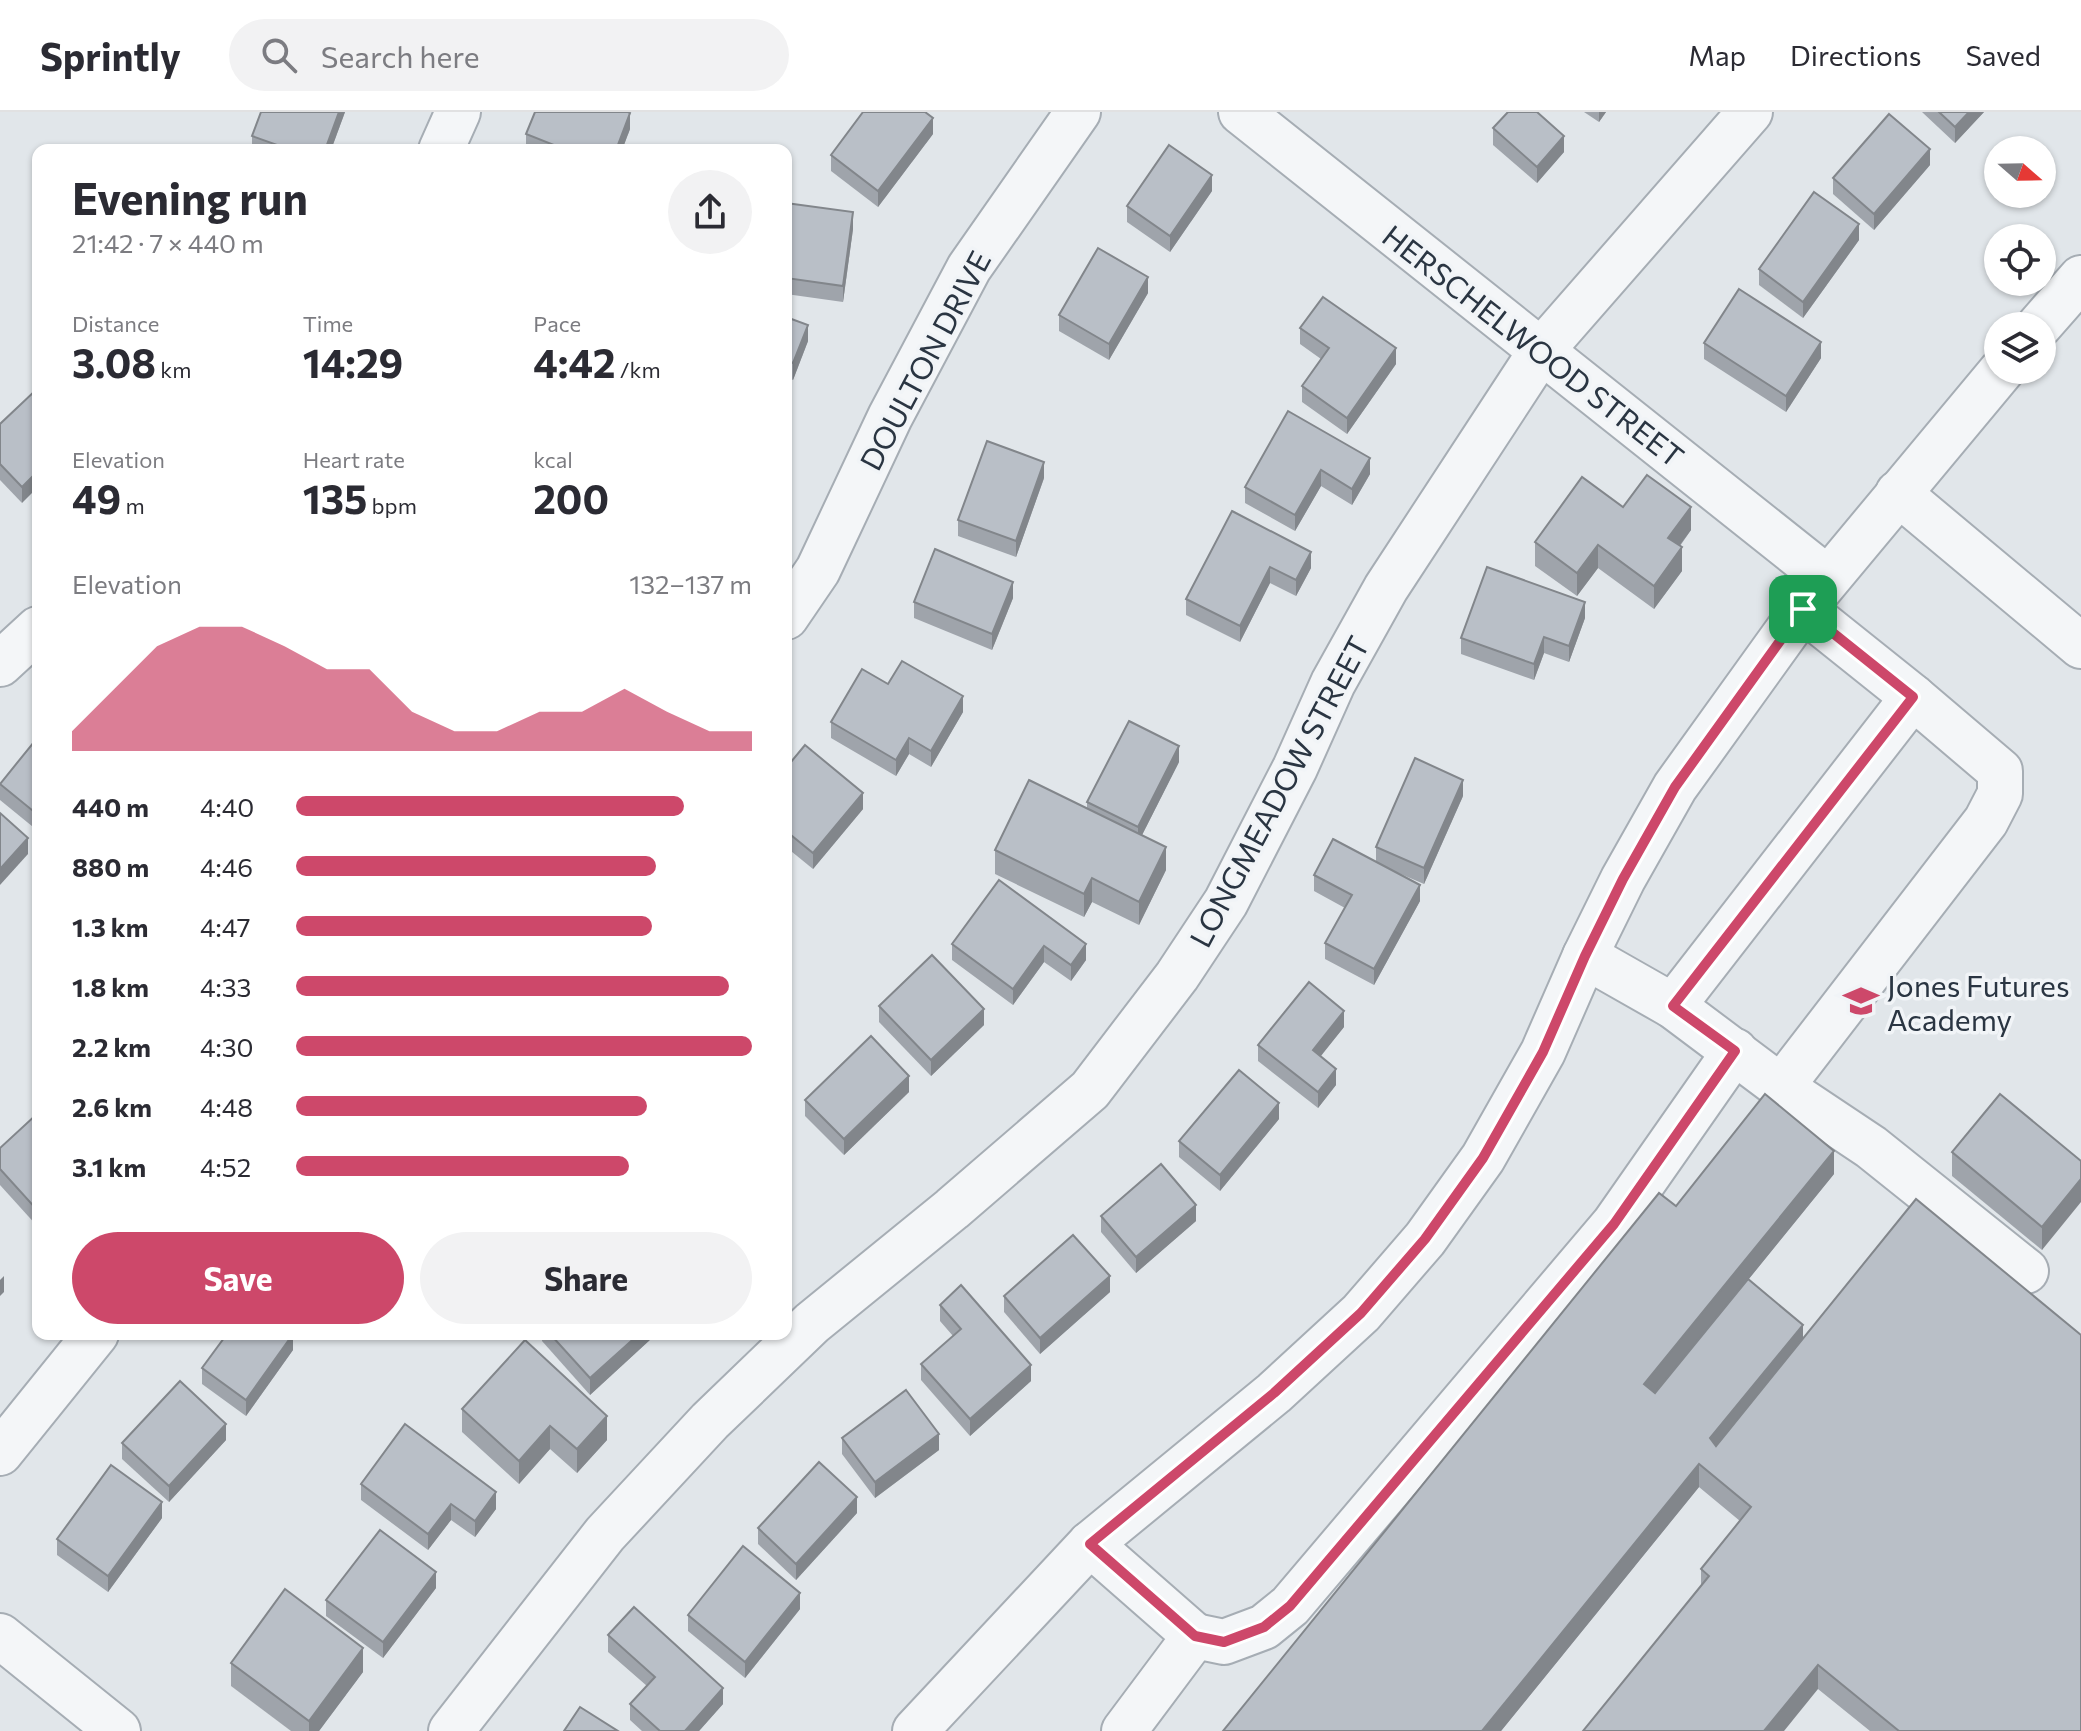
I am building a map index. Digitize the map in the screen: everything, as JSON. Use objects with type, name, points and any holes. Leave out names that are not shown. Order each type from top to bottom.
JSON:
[{"type":"street","points":[[444,144],[458,112]]},
{"type":"street","name":"DOULTON DRIVE","points":[[792,608],[818,570],[890,417],[969,268],[1078,112]]},
{"type":"street","name":"HERSCHELWOOD STREET","points":[[1241,112],[1541,351],[1815,593],[1913,697],[2000,771],[2000,794],[1986,821],[1781,1087]]},
{"type":"street","name":"LONGMEADOW STREET","points":[[451,1731],[605,1534],[710,1421],[812,1323],[952,1209],[1090,1090],[1177,976],[1226,902],[1295,768],[1333,683],[1386,588],[1541,351],[1750,112]]},
{"type":"street","points":[[2051,312],[2081,278]]},
{"type":"street","points":[[915,1731],[1090,1544],[1274,1393],[1361,1313],[1425,1239],[1483,1158],[1536,1066],[1623,879],[1675,787],[1815,593],[1990,384]]},
{"type":"street","points":[[1898,493],[2081,646]]},
{"type":"street","points":[[0,664],[32,635]]},
{"type":"street","points":[[1673,1006],[1913,697]]},
{"type":"street","points":[[1585,956],[1673,1006],[1781,1087],[1871,1147],[2026,1271]]},
{"type":"street","points":[[1090,1544],[1195,1636],[1224,1642],[1264,1627],[1290,1606],[1614,1224],[1735,1051]]},
{"type":"street","points":[[0,1453],[91,1340]]},
{"type":"street","points":[[0,1636],[118,1731]]},
{"type":"street","points":[[1124,1731],[1195,1636]]},
{"type":"building","points":[[261,112],[339,112],[327,144],[274,144],[252,136]]},
{"type":"building","points":[[535,112],[630,113],[618,144],[551,144],[526,134]]},
{"type":"building","points":[[863,112],[925,112],[933,118],[878,191],[831,155]]},
{"type":"building","points":[[1508,112],[1537,112],[1564,136],[1537,167],[1493,128]]},
{"type":"building","points":[[1939,112],[1969,112],[1955,127]]},
{"type":"building","points":[[1889,114],[1930,149],[1874,214],[1833,178]]},
{"type":"building","points":[[1169,145],[1212,175],[1170,236],[1127,206]]},
{"type":"building","points":[[1814,192],[1859,224],[1803,302],[1759,269]]},
{"type":"building","points":[[792,204],[853,212],[843,286],[792,279]]},
{"type":"building","points":[[1098,248],[1148,277],[1109,344],[1059,315]]},
{"type":"building","points":[[1739,289],[1821,342],[1786,396],[1704,343]]},
{"type":"building","points":[[1323,297],[1396,348],[1347,418],[1302,386],[1329,348],[1300,328]]},
{"type":"building","points":[[792,319],[808,325],[792,363]]},
{"type":"building","points":[[32,394],[32,477],[22,487],[0,464],[0,424]]},
{"type":"building","points":[[1288,411],[1370,458],[1352,489],[1321,470],[1295,515],[1245,487]]},
{"type":"building","points":[[987,441],[1044,462],[1016,541],[958,520]]},
{"type":"building","points":[[1647,475],[1691,507],[1668,538],[1682,547],[1654,586],[1598,545],[1577,573],[1535,542],[1582,477],[1623,507]]},
{"type":"building","points":[[1232,511],[1311,552],[1296,580],[1270,567],[1240,626],[1186,599]]},
{"type":"building","points":[[935,549],[1013,582],[992,634],[914,602]]},
{"type":"building","points":[[1487,567],[1585,602],[1569,646],[1544,637],[1534,664],[1461,638]]},
{"type":"building","points":[[902,661],[963,696],[931,751],[909,738],[896,760],[831,722],[862,669],[888,684]]},
{"type":"building","points":[[1129,721],[1179,746],[1138,827],[1087,802]]},
{"type":"building","points":[[32,744],[32,810],[0,784]]},
{"type":"building","points":[[805,745],[863,793],[813,853],[792,836],[792,761]]},
{"type":"building","points":[[1415,758],[1463,780],[1424,868],[1376,847]]},
{"type":"building","points":[[1029,780],[1166,847],[1139,902],[1092,878],[1084,894],[995,850]]},
{"type":"building","points":[[0,813],[28,838],[0,869]]},
{"type":"building","points":[[1333,839],[1420,885],[1374,969],[1325,943],[1352,895],[1314,875]]},
{"type":"building","points":[[999,880],[1086,944],[1071,965],[1044,946],[1013,989],[952,944]]},
{"type":"building","points":[[932,955],[984,1009],[931,1060],[879,1006]]},
{"type":"building","points":[[1309,982],[1344,1011],[1313,1050],[1336,1069],[1318,1092],[1258,1045]]},
{"type":"building","points":[[871,1036],[909,1076],[844,1139],[805,1100]]},
{"type":"building","points":[[1239,1070],[1279,1103],[1220,1175],[1179,1141]]},
{"type":"building","points":[[1765,1094],[1834,1151],[1644,1384],[1655,1393],[1748,1279],[1803,1325],[1710,1438],[1716,1446],[1916,1199],[2081,1335],[2081,1731],[1899,1731],[1818,1665],[1764,1731],[1583,1731],[1709,1576],[1701,1569],[1751,1507],[1699,1464],[1482,1731],[1223,1731],[1659,1193],[1676,1206]]},
{"type":"building","points":[[2000,1094],[2081,1161],[2081,1179],[2042,1227],[1952,1152]]},
{"type":"building","points":[[32,1119],[32,1204],[0,1169],[0,1148]]},
{"type":"building","points":[[1161,1164],[1196,1205],[1136,1257],[1101,1216]]},
{"type":"building","points":[[1073,1235],[1110,1276],[1040,1338],[1004,1296]]},
{"type":"building","points":[[961,1285],[1031,1365],[970,1419],[921,1364],[961,1329],[940,1305]]},
{"type":"building","points":[[223,1340],[289,1340],[246,1400],[202,1368]]},
{"type":"building","points":[[525,1340],[607,1416],[577,1449],[550,1426],[519,1461],[462,1409]]},
{"type":"building","points":[[555,1340],[632,1340],[590,1378]]},
{"type":"building","points":[[180,1381],[226,1424],[169,1486],[122,1443]]},
{"type":"building","points":[[906,1390],[939,1434],[875,1482],[842,1438]]},
{"type":"building","points":[[405,1424],[496,1492],[475,1521],[451,1504],[428,1534],[361,1484]]},
{"type":"building","points":[[819,1462],[857,1497],[796,1564],[758,1528]]},
{"type":"building","points":[[111,1465],[162,1502],[108,1576],[57,1539]]},
{"type":"building","points":[[380,1530],[436,1572],[383,1642],[326,1600]]},
{"type":"building","points":[[743,1546],[800,1593],[745,1662],[688,1615]]},
{"type":"building","points":[[285,1589],[363,1648],[309,1721],[231,1663]]},
{"type":"building","points":[[634,1607],[723,1688],[685,1731],[660,1731],[630,1704],[655,1677],[608,1635]]},
{"type":"building","points":[[580,1707],[618,1731],[564,1731]]},
{"type":"place","name":"Jones Futures Academy","points":[[1861,1001]]},
{"type":"route","points":[[1803,609],[1913,697],[1673,1006],[1735,1051],[1614,1224],[1290,1606],[1264,1627],[1224,1642],[1195,1636],[1090,1544],[1274,1393],[1361,1313],[1425,1239],[1483,1158],[1543,1052],[1623,879],[1675,787],[1803,609]]}]
